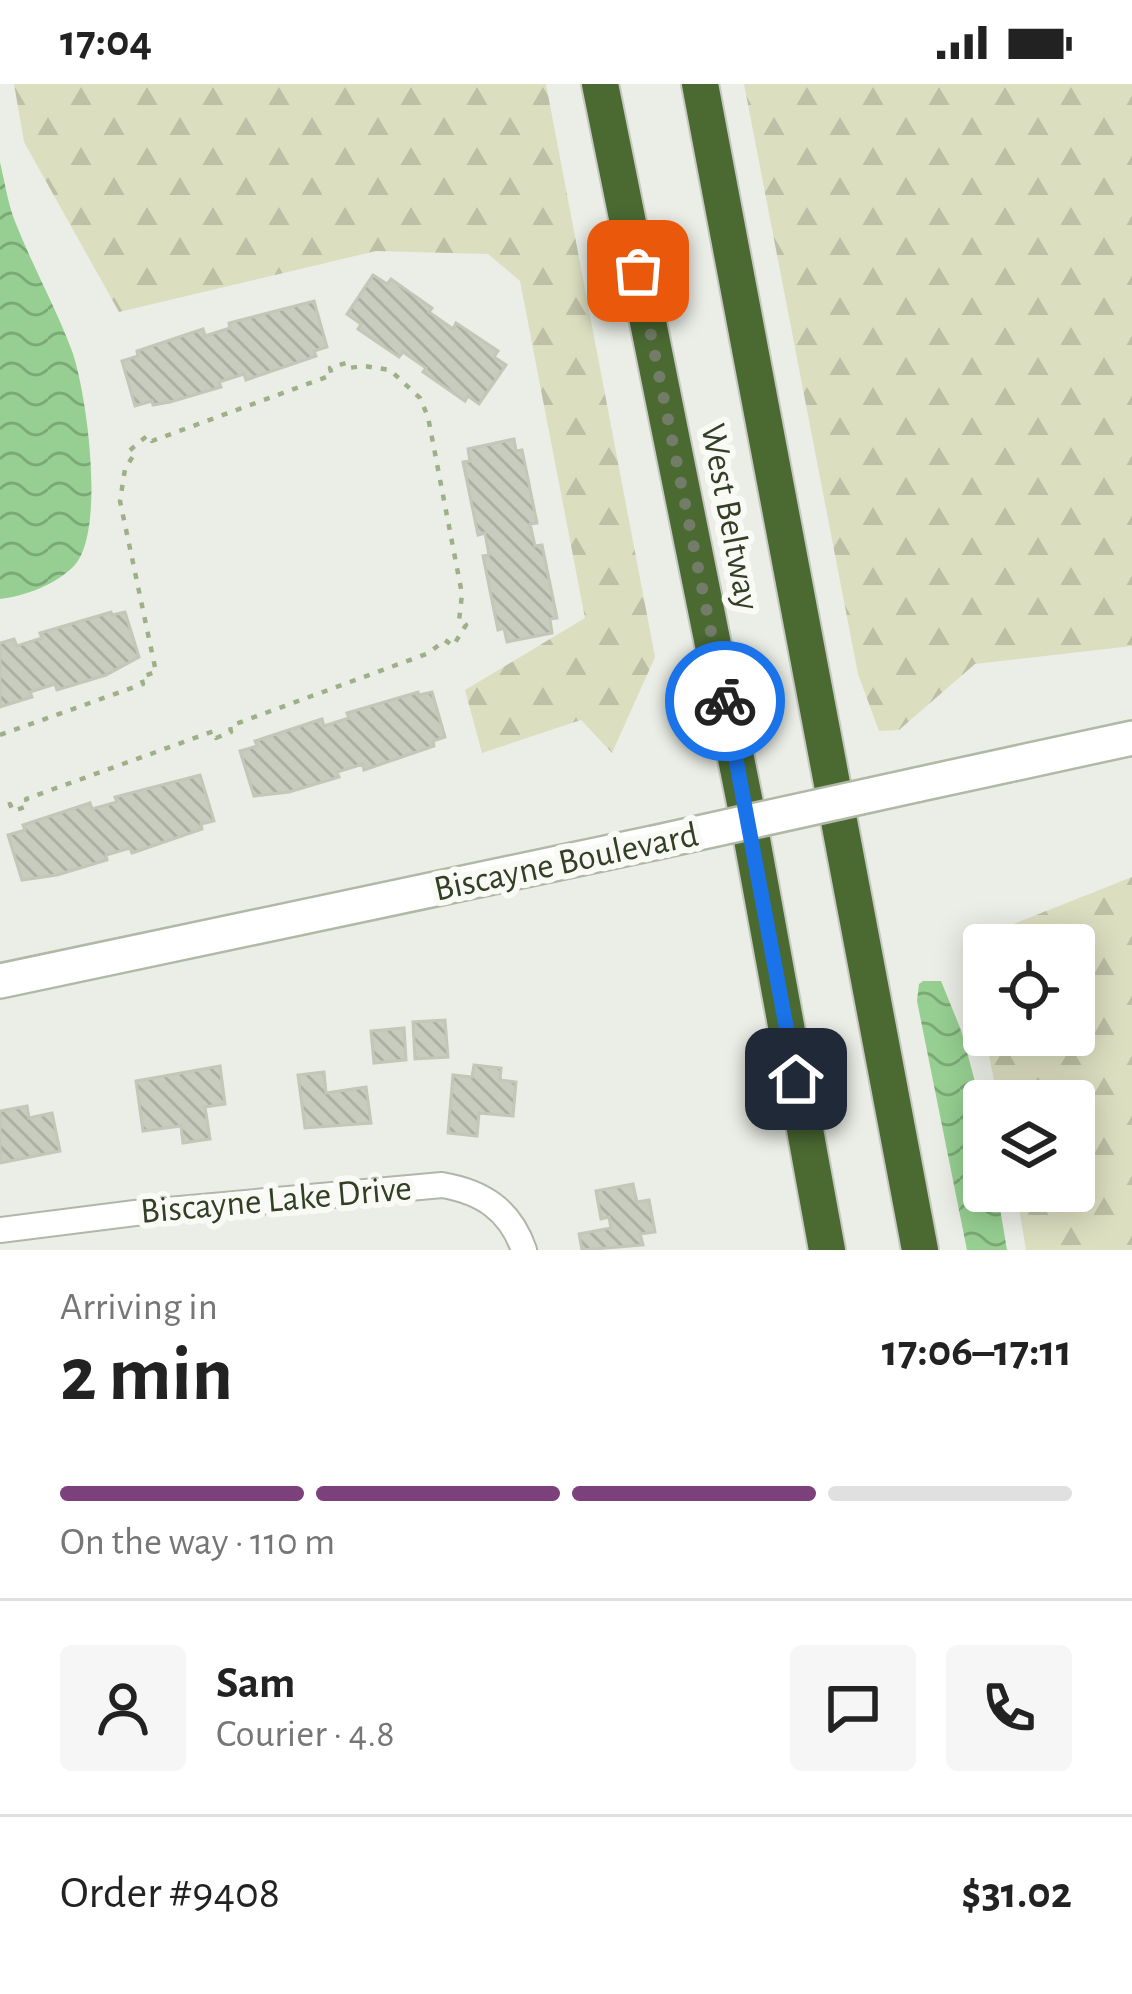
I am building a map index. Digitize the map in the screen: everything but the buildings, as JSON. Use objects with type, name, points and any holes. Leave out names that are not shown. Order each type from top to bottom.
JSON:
[{"type":"highway","name":"West Beltway","points":[[600,84],[749,823],[827,1250]]},
{"type":"highway","name":"West Beltway","points":[[700,84],[920,1250]]},
{"type":"street","name":"Biscayne Boulevard","points":[[0,981],[1132,738]]},
{"type":"street","name":"Biscayne Lake Drive","points":[[0,1231],[135,1213],[442,1186],[467,1189],[493,1203],[512,1221],[524,1250]]},
{"type":"path","points":[[0,736],[143,684],[141,677],[156,672],[120,501],[125,470],[133,456],[129,451],[137,442],[148,435],[152,441],[332,375],[330,368],[346,363],[348,368],[390,370],[408,383],[428,417],[462,594],[459,621],[466,625],[453,646],[445,640],[429,653],[230,726],[231,732],[216,738],[214,731],[26,799],[28,806],[13,811],[10,805],[0,808]]},
{"type":"green space","points":[[14,84],[546,84],[655,657],[612,753],[581,720],[482,753],[465,690],[585,618],[520,281],[488,254],[376,251],[119,312],[24,142]]},
{"type":"green space","points":[[744,84],[1132,84],[1132,646],[975,664],[899,730],[879,731],[858,674]]},
{"type":"green space","points":[[1132,877],[1132,1250],[1026,1250],[1020,1212],[1095,1212],[1095,1080],[994,1080],[989,1056],[1095,1056],[1095,924],[1014,924]]},
{"type":"water","points":[[0,162],[13,217],[78,371],[88,429],[91,494],[84,549],[74,566],[39,588],[0,599]]},
{"type":"water","points":[[941,981],[975,1080],[963,1080],[963,1212],[1001,1212],[1007,1250],[967,1250],[917,1001],[919,984]]},
{"type":"way so far","points":[[638,271],[725,701]]},
{"type":"route","points":[[725,701],[796,1079]]}]
